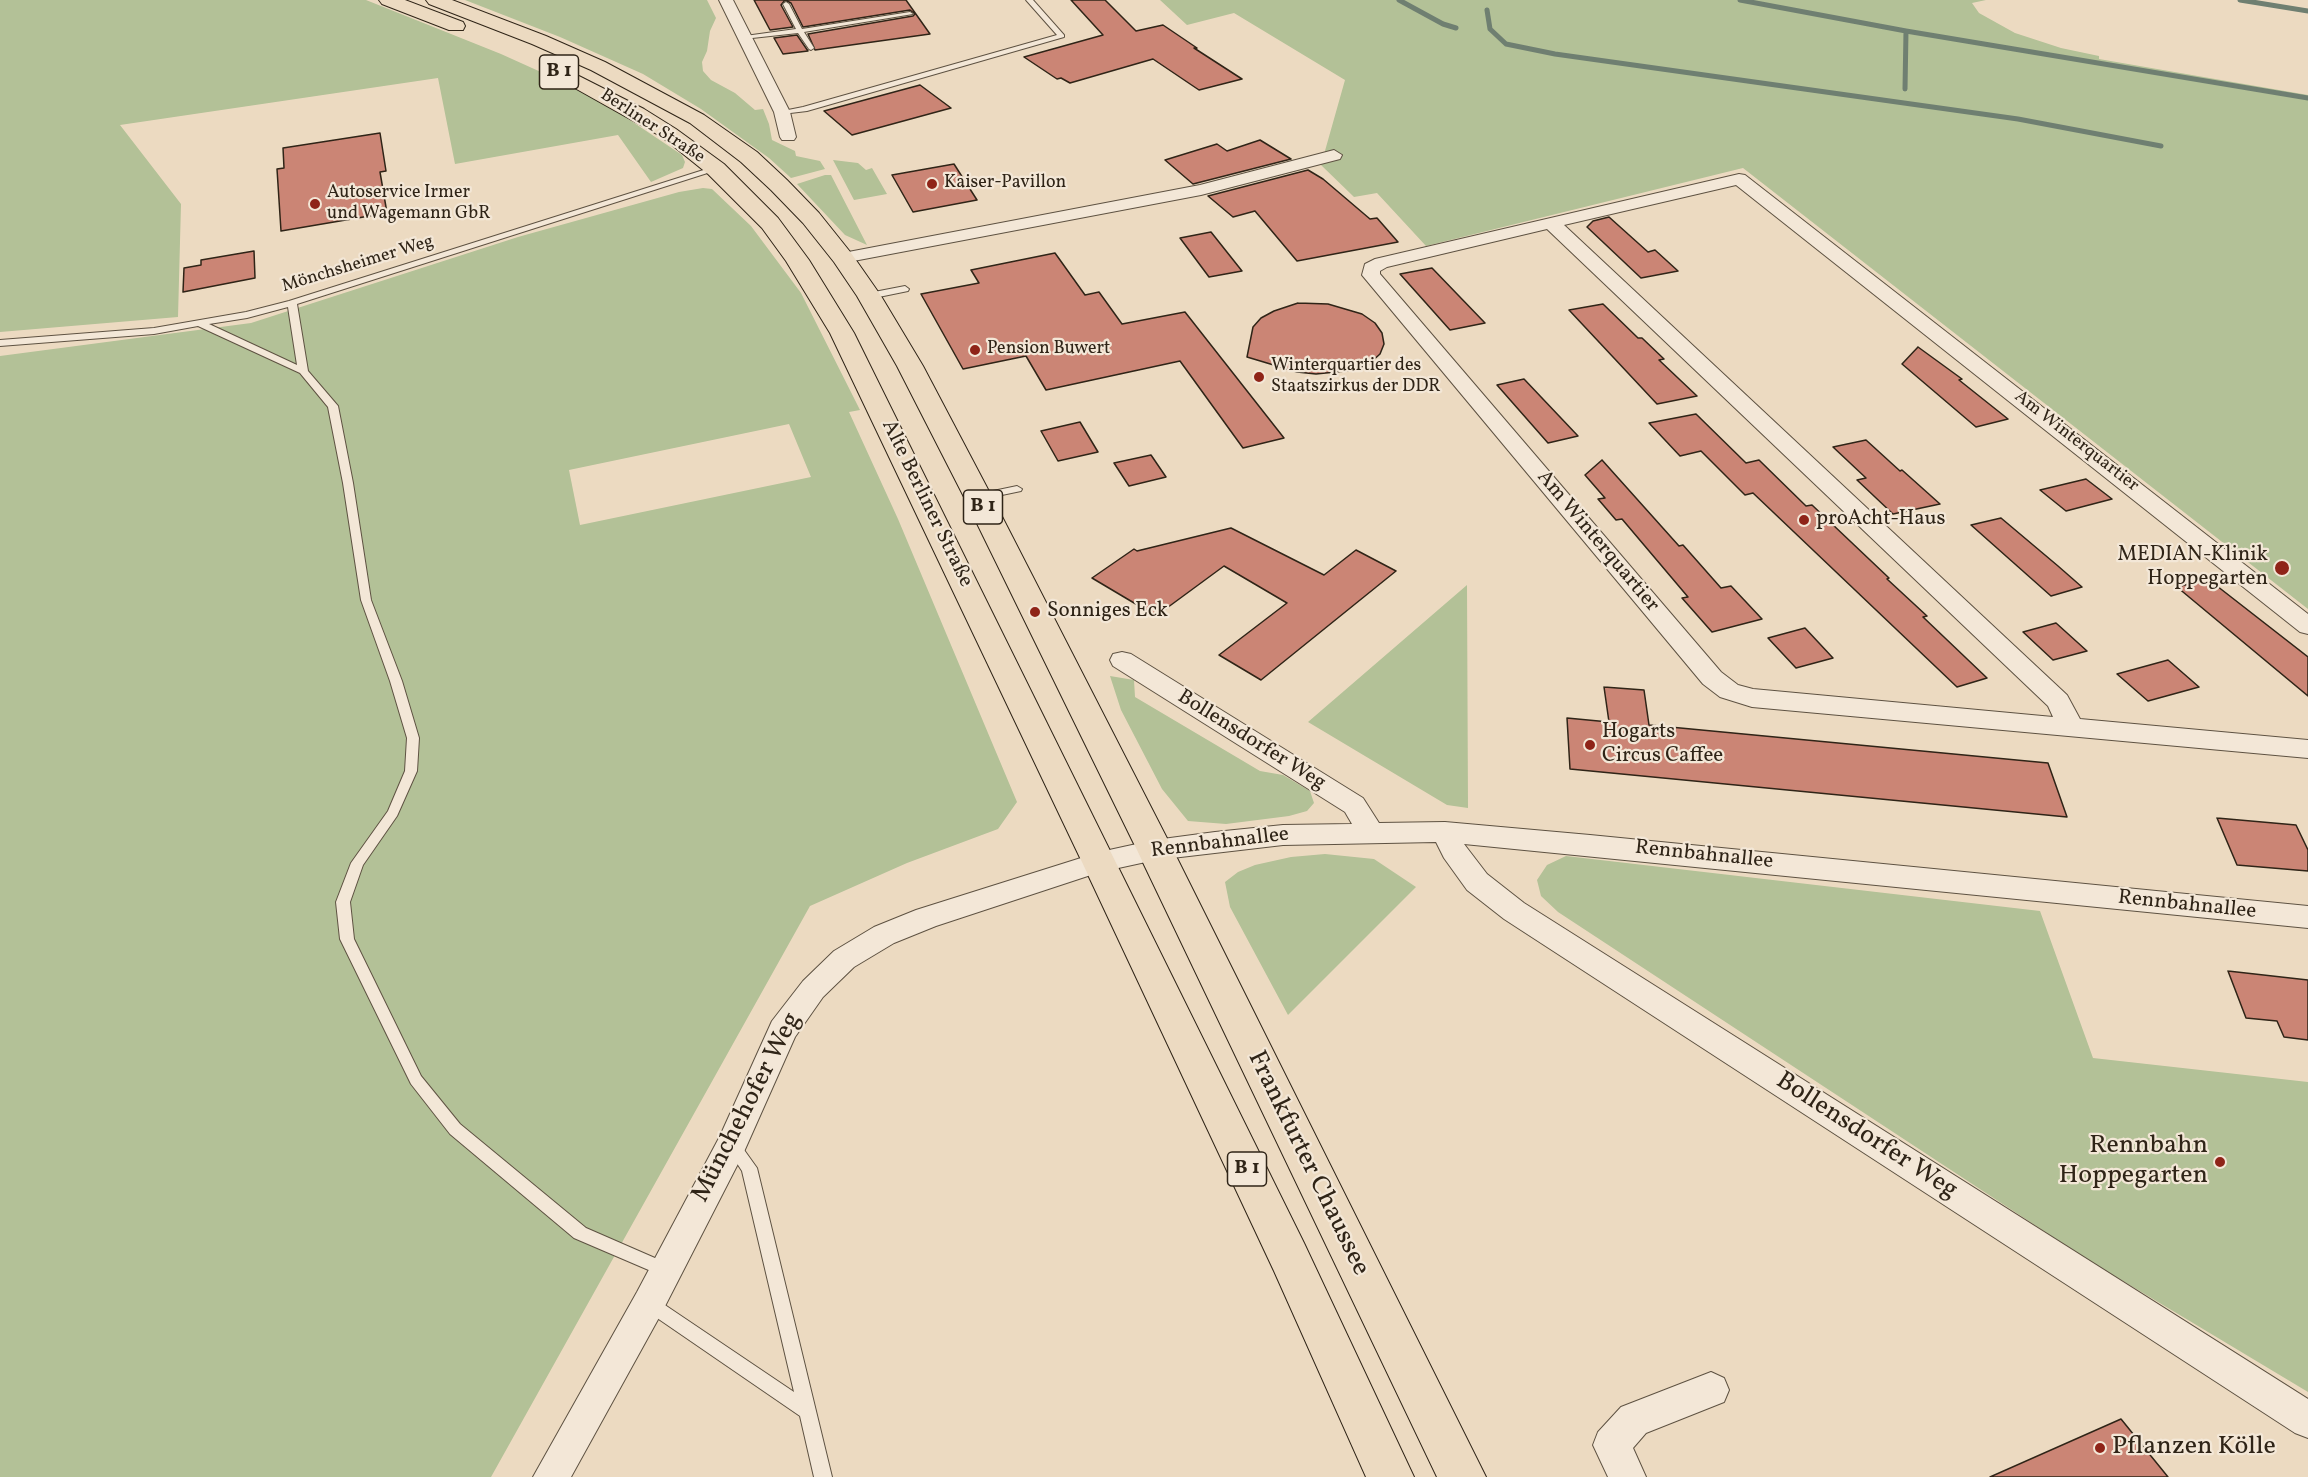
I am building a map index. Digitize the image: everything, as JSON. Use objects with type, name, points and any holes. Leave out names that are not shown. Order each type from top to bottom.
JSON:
[{"type":"main road","name":"B 1","points":[[388,0],[510,49]]},
{"type":"main road","name":"Berliner Straße","points":[[435,0],[539,40],[619,76],[697,119],[749,157],[811,218],[843,258]]},
{"type":"main road","name":"Berliner Straße","points":[[558,71],[638,113],[669,133],[716,169]]},
{"type":"main road","name":"Alte Berliner Straße","points":[[716,169],[770,223],[797,260],[842,333],[1100,862]]},
{"type":"main road","name":"B 1","points":[[843,258],[869,296],[910,366],[1155,850]]},
{"type":"main road","name":"Frankfurter Chaussee","points":[[1155,850],[1350,1253],[1462,1477]]},
{"type":"main road","name":"B 1","points":[[1100,862],[1294,1268],[1390,1477]]},
{"type":"street","points":[[726,0],[782,112],[788,137]]},
{"type":"street","points":[[843,258],[1201,190],[1334,154]]},
{"type":"street","name":"Am Winterquartier","points":[[2308,626],[1739,179],[1381,263],[1371,268],[1371,275],[1712,678],[1729,691],[1752,698],[2308,749]]},
{"type":"street","points":[[1552,224],[2058,701],[2071,727]]},
{"type":"street","name":"Bollensdorfer Weg","points":[[1122,660],[1354,805],[1371,832]]},
{"type":"street","name":"Rennbahnallee","points":[[1100,862],[1155,850],[1283,835],[1445,832],[1590,844],[2308,917]]},
{"type":"street","name":"Bollensdorfer Weg","points":[[1445,832],[1454,851],[1477,882],[1514,911],[2308,1420]]},
{"type":"street","name":"Münchehofer Weg","points":[[551,1477],[649,1303],[732,1144],[783,1030],[813,988],[844,959],[884,935],[926,918],[1100,862]]},
{"type":"street","points":[[1628,1477],[1611,1445],[1634,1420],[1711,1390]]},
{"type":"lane","points":[[782,112],[804,109],[1062,36],[1029,0]]},
{"type":"lane","points":[[786,4],[811,48]]},
{"type":"lane","points":[[745,38],[910,14]]},
{"type":"lane","name":"Mönchsheimer Weg","points":[[0,343],[154,331],[292,303],[716,169]]},
{"type":"lane","points":[[869,296],[905,289]]},
{"type":"lane","points":[[292,303],[294,327],[303,371]]},
{"type":"lane","points":[[200,323],[303,371],[333,406],[348,483],[366,600],[396,681],[413,738],[411,771],[398,802],[393,813],[357,863],[344,902],[346,939],[416,1080],[455,1129],[580,1233],[665,1270]]},
{"type":"lane","points":[[978,497],[1017,489]]},
{"type":"lane","points":[[732,1144],[749,1168],[823,1477]]},
{"type":"lane","points":[[649,1303],[807,1411]]},
{"type":"green space","points":[[0,0],[366,0],[501,54],[563,82],[606,104],[682,155],[685,162],[683,168],[651,182],[618,135],[455,164],[438,78],[120,125],[181,204],[178,317],[0,332]]},
{"type":"green space","points":[[465,0],[707,0],[716,18],[702,62],[703,71],[711,80],[735,93],[755,110],[763,109],[772,140],[795,151],[796,156],[820,161],[825,169],[791,178],[769,158],[701,109],[643,74],[560,37]]},
{"type":"green space","points":[[1160,0],[1986,0],[1972,3],[1979,13],[2015,33],[2061,48],[2099,56],[2099,59],[2308,95],[2308,609],[1743,168],[1426,246],[1377,193],[1354,197],[1321,165],[1345,80],[1234,13],[1187,25]]},
{"type":"green space","points":[[833,160],[858,163],[866,170],[872,168],[887,194],[854,200]]},
{"type":"green space","points":[[831,175],[867,245],[845,235],[797,184]]},
{"type":"green space","points":[[703,188],[712,189],[751,226],[801,293],[860,410],[849,412],[898,519],[1017,802],[998,829],[907,863],[810,906],[491,1477],[0,1477],[0,356],[251,323],[518,237],[679,192]],"holes":[[[789,424],[811,477],[580,525],[569,470]]]},
{"type":"green space","points":[[1467,585],[1468,808],[1447,805],[1308,722]]},
{"type":"green space","points":[[1110,676],[1134,680],[1135,697],[1260,771],[1283,775],[1310,791],[1314,803],[1307,811],[1289,816],[1226,824],[1188,821],[1162,789],[1121,710]]},
{"type":"green space","points":[[1325,854],[1374,859],[1416,887],[1288,1015],[1230,907],[1225,882],[1238,872],[1255,865],[1291,857]]},
{"type":"green space","points":[[1566,856],[2040,911],[2093,1058],[2308,1082],[2308,1392],[2088,1260],[1558,912],[1541,896],[1537,880],[1547,865]]},
{"type":"building","points":[[754,0],[785,0],[781,5],[793,27],[770,30]]},
{"type":"building","points":[[785,0],[906,0],[930,34],[815,50],[808,34],[915,14],[910,10],[803,27],[791,3]]},
{"type":"building","points":[[1071,0],[1105,0],[1136,31],[1163,25],[1242,79],[1199,90],[1153,59],[1070,83],[1061,78],[1057,79],[1024,57],[1103,35]]},
{"type":"building","points":[[797,35],[808,51],[783,54],[774,38]]},
{"type":"building","points":[[920,85],[951,108],[852,135],[824,111]]},
{"type":"building","points":[[380,133],[386,171],[380,172],[387,213],[281,231],[277,169],[284,168],[283,148]]},
{"type":"building","points":[[1260,140],[1291,159],[1193,184],[1165,160],[1217,144],[1227,151]]},
{"type":"building","name":"Kaiser-Pavillon","points":[[954,164],[977,200],[913,212],[892,175]]},
{"type":"building","points":[[1308,170],[1323,179],[1370,219],[1377,218],[1398,242],[1297,261],[1255,211],[1233,217],[1208,196]]},
{"type":"building","points":[[1609,217],[1648,252],[1655,250],[1678,271],[1641,278],[1587,227],[1593,221]]},
{"type":"building","points":[[1211,232],[1242,271],[1209,277],[1180,238]]},
{"type":"building","points":[[254,251],[255,278],[183,292],[184,268],[201,265],[201,260]]},
{"type":"building","points":[[1055,253],[1085,295],[1099,292],[1122,324],[1185,312],[1284,438],[1243,448],[1180,361],[1046,390],[1026,356],[963,369],[921,294],[979,283],[971,270]]},
{"type":"building","points":[[1432,268],[1485,323],[1450,330],[1400,274]]},
{"type":"building","points":[[1298,303],[1328,304],[1362,314],[1375,323],[1382,333],[1384,344],[1380,354],[1370,363],[1355,370],[1316,374],[1297,372],[1247,357],[1253,327],[1261,318]]},
{"type":"building","points":[[1603,304],[1638,338],[1642,338],[1664,359],[1659,360],[1697,396],[1657,404],[1569,310]]},
{"type":"building","points":[[1918,347],[1962,379],[1959,380],[2008,419],[1976,427],[1902,364]]},
{"type":"building","points":[[1524,379],[1578,436],[1548,443],[1497,385]]},
{"type":"building","points":[[1696,414],[1746,463],[1759,460],[1806,506],[1812,505],[1889,578],[1887,579],[1927,616],[1923,617],[1987,678],[1957,687],[1753,493],[1745,495],[1701,451],[1680,456],[1649,423]]},
{"type":"building","points":[[1080,422],[1098,452],[1058,461],[1041,431]]},
{"type":"building","points":[[1866,440],[1940,504],[1893,514],[1857,480],[1866,478],[1833,447]]},
{"type":"building","points":[[1151,455],[1166,477],[1129,486],[1114,463]]},
{"type":"building","points":[[1602,460],[1679,546],[1683,545],[1721,588],[1731,586],[1762,619],[1712,632],[1682,598],[1688,597],[1622,519],[1616,520],[1598,499],[1605,498],[1585,475]]},
{"type":"building","points":[[2086,479],[2112,499],[2066,511],[2040,490]]},
{"type":"building","points":[[2001,518],[2082,587],[2051,596],[1971,525]]},
{"type":"building","points":[[1231,528],[1324,575],[1356,550],[1396,571],[1261,680],[1219,655],[1287,603],[1224,566],[1156,616],[1092,578],[1134,549],[1137,551]]},
{"type":"building","points":[[2208,579],[2308,657],[2308,696],[2177,587]]},
{"type":"building","points":[[2056,623],[2087,651],[2053,660],[2023,632]]},
{"type":"building","points":[[1805,628],[1833,658],[1796,668],[1768,638]]},
{"type":"building","points":[[2168,660],[2199,687],[2148,701],[2117,674]]},
{"type":"building","points":[[1604,687],[1644,690],[1649,725],[2048,763],[2067,817],[1570,769],[1567,718],[1609,722]]},
{"type":"building","points":[[2217,818],[2296,825],[2308,850],[2308,871],[2237,865]]},
{"type":"building","points":[[2228,971],[2308,980],[2308,1040],[2284,1037],[2277,1021],[2246,1018]]},
{"type":"building","name":"Pflanzen Kölle","points":[[2121,1419],[2168,1477],[1990,1477]]},
{"type":"waterway","points":[[1399,0],[1443,24],[1456,28]]},
{"type":"waterway","points":[[1740,0],[1906,31]]},
{"type":"waterway","points":[[2240,0],[2308,11]]},
{"type":"waterway","points":[[1487,10],[1490,29],[1506,44],[1555,54],[2018,119],[2161,146]]},
{"type":"waterway","points":[[1905,89],[1906,31]]},
{"type":"waterway","points":[[1906,31],[2308,98]]},
{"type":"place","name":"Kaiser-Pavillon","points":[[932,184]]},
{"type":"place","name":"Autoservice Irmer und Wagemann GbR","points":[[315,204]]},
{"type":"place","name":"Pension Buwert","points":[[975,350]]},
{"type":"place","name":"Winterquartier des Staatszirkus der DDR","points":[[1259,377]]},
{"type":"place","name":"proAcht-Haus","points":[[1804,520]]},
{"type":"place","name":"MEDIAN-Klinik Hoppegarten","points":[[2282,568]]},
{"type":"place","name":"Sonniges Eck","points":[[1035,612]]},
{"type":"place","name":"Hogarts Circus Caffee","points":[[1590,745]]},
{"type":"place","name":"Rennbahn Hoppegarten","points":[[2220,1162]]},
{"type":"place","name":"Pflanzen Kölle","points":[[2100,1448]]}]
